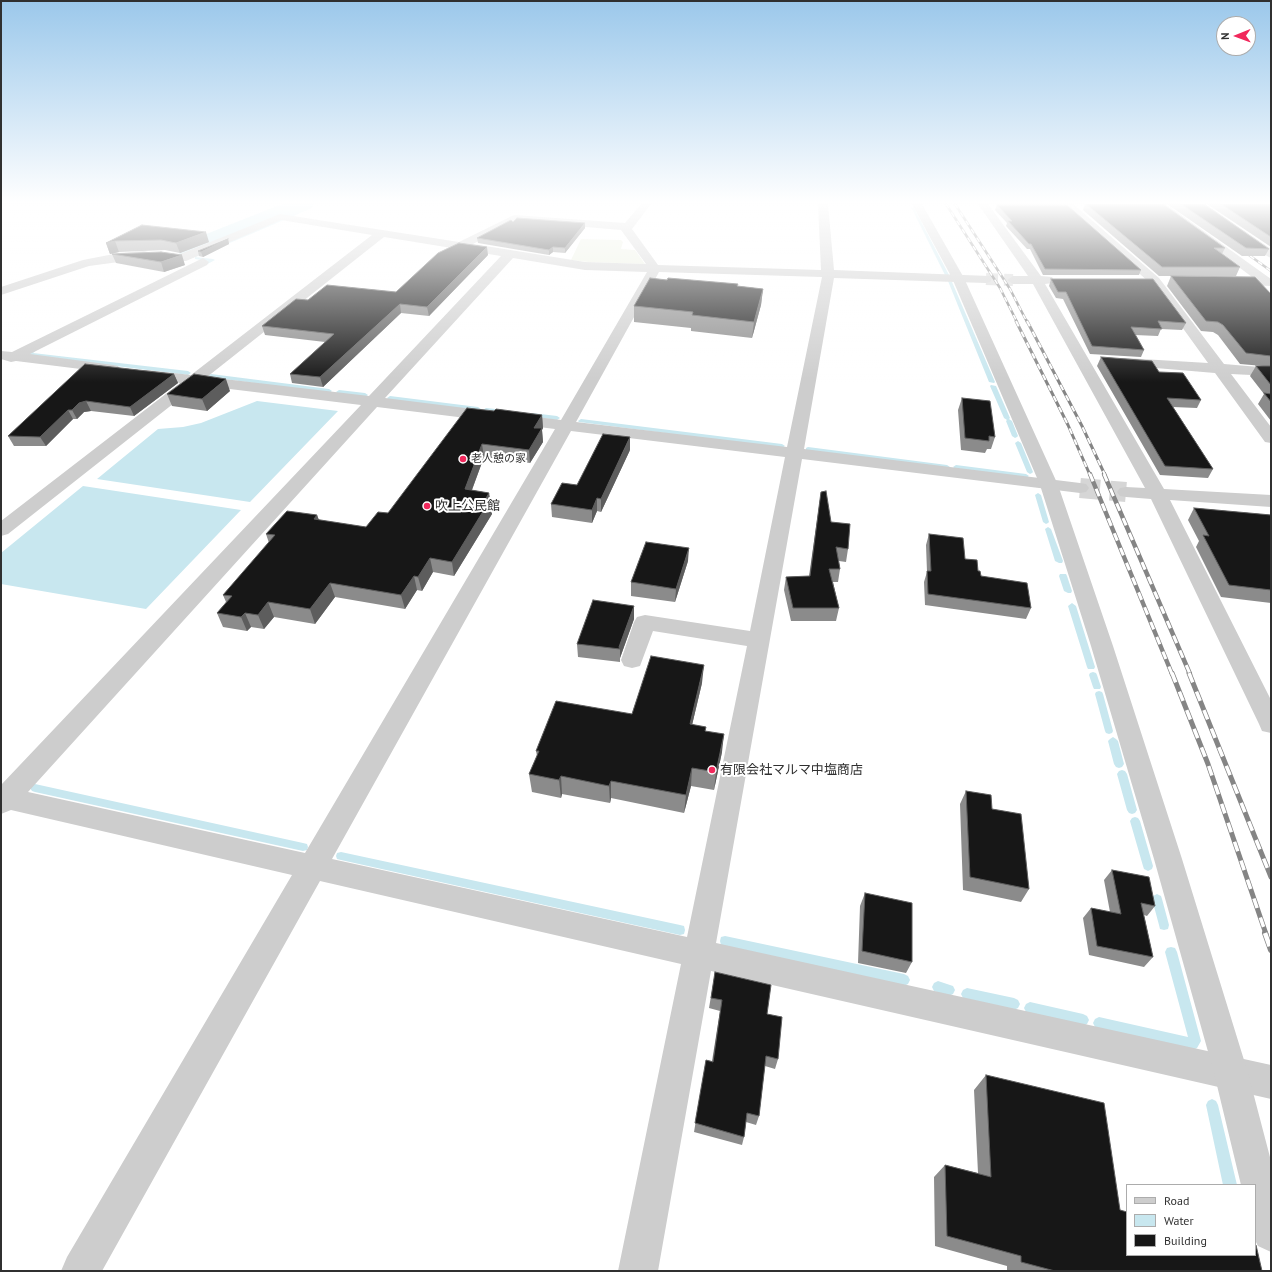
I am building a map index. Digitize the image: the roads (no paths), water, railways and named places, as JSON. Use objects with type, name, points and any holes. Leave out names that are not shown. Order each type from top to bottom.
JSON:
[{"type":"street","points":[[1,291],[77,266],[90,263]]},
{"type":"street","points":[[1,298],[103,263]]},
{"type":"street","points":[[5,359],[200,263]]},
{"type":"street","points":[[1,530],[343,263]]},
{"type":"street","points":[[2,799],[501,263]]},
{"type":"street","points":[[569,263],[585,266],[652,269],[986,279]]},
{"type":"street","points":[[81,1271],[653,273],[652,263]]},
{"type":"street","points":[[638,1271],[794,454],[827,274],[826,263]]},
{"type":"street","points":[[950,263],[958,278],[1049,485],[1143,777],[1231,1074],[1271,1233]]},
{"type":"street","points":[[1027,263],[1089,359],[1269,716]]},
{"type":"street","points":[[1135,263],[1155,280],[1271,438]]},
{"type":"street","points":[[1241,263],[1268,283]]},
{"type":"street","points":[[1013,280],[1061,280]]},
{"type":"street","points":[[1140,280],[1171,280]]},
{"type":"street","points":[[1218,280],[1268,283]]},
{"type":"street","points":[[5,359],[193,379],[1080,488]]},
{"type":"street","points":[[1112,361],[1271,372]]},
{"type":"street","points":[[1126,492],[1271,501]]},
{"type":"street","points":[[632,660],[644,622],[759,640]]},
{"type":"street","points":[[2,799],[313,867],[1271,1082]]},
{"type":"water","points":[[257,401],[338,411],[250,502],[97,479],[158,429],[183,427],[201,423]]},
{"type":"water","points":[[83,486],[241,510],[146,609],[1,584],[1,553]]},
{"type":"waterway","points":[[200,267],[207,263]]},
{"type":"waterway","points":[[941,263],[947,275]]},
{"type":"waterway","points":[[950,282],[992,382]]},
{"type":"waterway","points":[[35,349],[29,354],[188,373]]},
{"type":"waterway","points":[[211,376],[329,391]]},
{"type":"waterway","points":[[993,386],[1007,418]]},
{"type":"waterway","points":[[339,392],[365,395]]},
{"type":"waterway","points":[[390,398],[478,409]]},
{"type":"waterway","points":[[486,410],[505,412]]},
{"type":"waterway","points":[[532,415],[557,418]]},
{"type":"waterway","points":[[581,421],[782,446]]},
{"type":"waterway","points":[[1009,421],[1015,436]]},
{"type":"waterway","points":[[1018,443],[1030,472]]},
{"type":"waterway","points":[[808,449],[947,467]]},
{"type":"waterway","points":[[956,467],[1026,476]]},
{"type":"waterway","points":[[1038,495],[1046,522]]},
{"type":"waterway","points":[[1048,529],[1059,561]]},
{"type":"waterway","points":[[1063,576],[1068,591]]},
{"type":"waterway","points":[[1072,606],[1091,667]]},
{"type":"waterway","points":[[1093,675],[1097,687]]},
{"type":"waterway","points":[[1099,694],[1109,731]]},
{"type":"waterway","points":[[1113,741],[1119,764]]},
{"type":"waterway","points":[[1122,774],[1132,810]]},
{"type":"waterway","points":[[35,788],[303,847]]},
{"type":"waterway","points":[[1135,821],[1148,866]]},
{"type":"waterway","points":[[341,856],[680,930]]},
{"type":"waterway","points":[[1157,899],[1164,925]]},
{"type":"waterway","points":[[725,941],[904,980]]},
{"type":"waterway","points":[[1171,952],[1195,1041]]},
{"type":"waterway","points":[[938,987],[949,990]]},
{"type":"waterway","points":[[967,994],[1014,1004]]},
{"type":"waterway","points":[[1030,1008],[1083,1020]]},
{"type":"waterway","points":[[1099,1023],[1193,1044]]},
{"type":"waterway","points":[[1212,1105],[1230,1184]]},
{"type":"tunnel","points":[[986,279],[1013,280]]},
{"type":"tunnel","points":[[1080,488],[1126,492]]},
{"type":"railway","points":[[984,263],[1000,288],[1017,322]]},
{"type":"railway","points":[[993,263],[1010,289],[1027,322]]},
{"type":"railway","points":[[1260,263],[1271,271]]},
{"type":"railway","points":[[1016,321],[1068,425],[1090,475]]},
{"type":"railway","points":[[1027,321],[1082,426],[1105,475]]},
{"type":"railway","points":[[1090,474],[1172,674]]},
{"type":"railway","points":[[1104,474],[1190,674]]},
{"type":"railway","points":[[1172,673],[1208,764],[1266,934]]},
{"type":"railway","points":[[1189,673],[1271,877]]},
{"type":"railway","points":[[1265,933],[1271,950]]},
{"type":"place","name":"老人憩の家","points":[[463,459]]},
{"type":"place","name":"吹上公民館","points":[[427,506]]},
{"type":"place","name":"有限会社マルマ中塩商店","points":[[712,770]]}]
